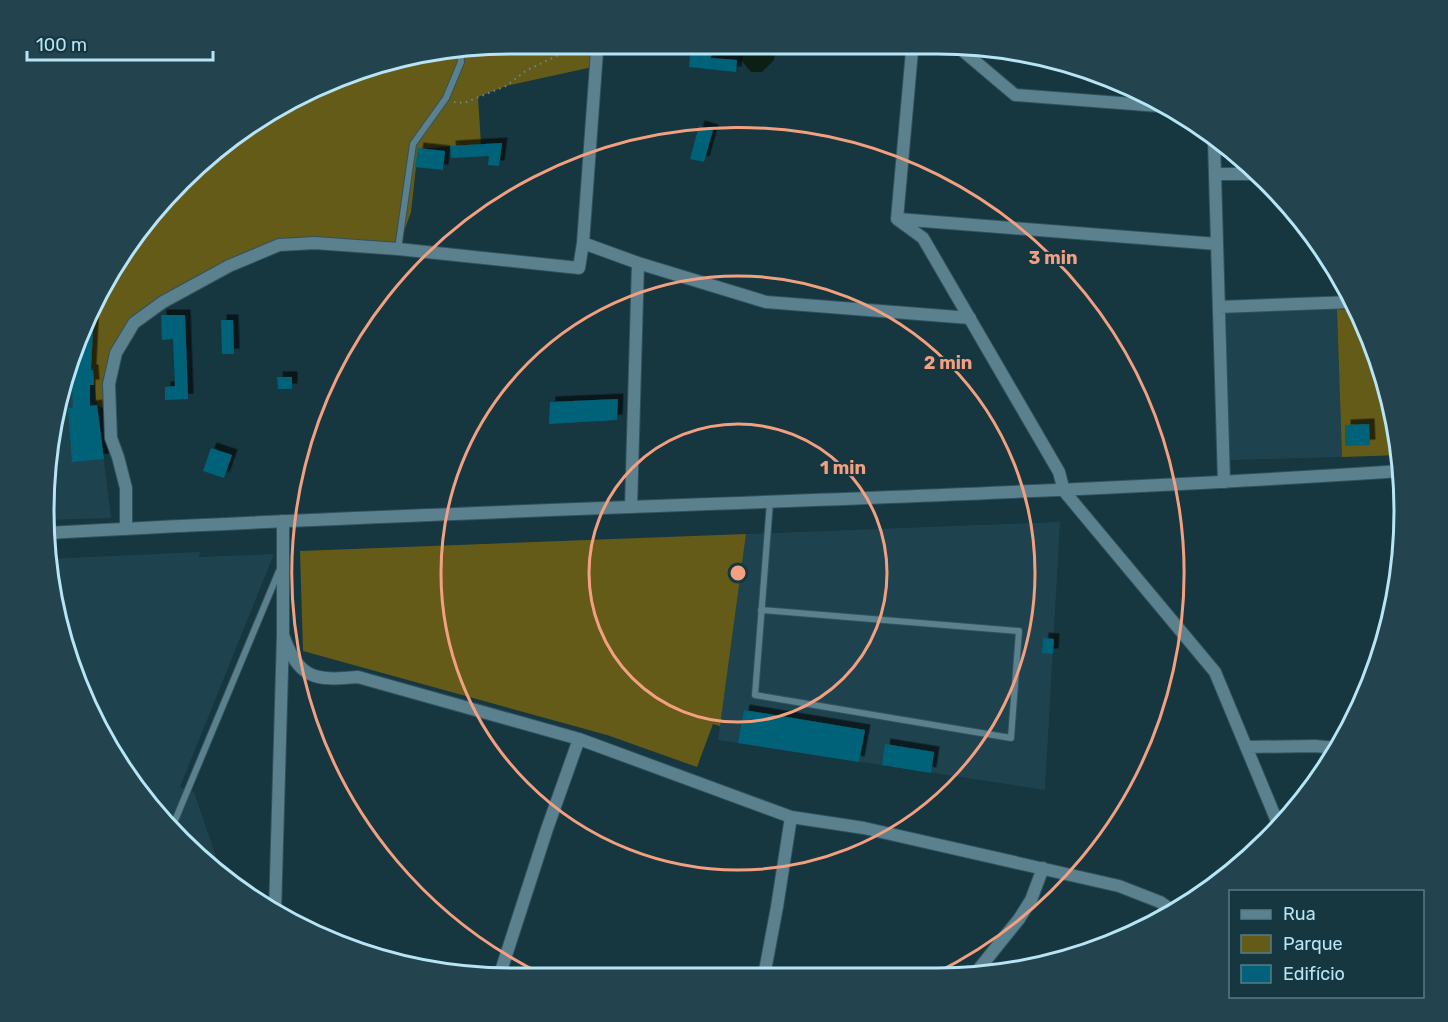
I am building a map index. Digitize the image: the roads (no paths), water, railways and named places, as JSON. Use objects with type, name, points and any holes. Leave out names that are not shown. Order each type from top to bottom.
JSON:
[{"type":"street","points":[[126,529],[126,488],[111,438],[109,384],[116,353],[134,323],[163,303],[229,266],[279,245],[315,243],[398,249],[579,268],[583,243],[597,54]]},
{"type":"street","points":[[897,219],[912,54]]},
{"type":"street","points":[[968,55],[1015,94],[1146,105]]},
{"type":"street","points":[[1214,147],[1224,482]]},
{"type":"street","points":[[1215,174],[1245,174]]},
{"type":"street","points":[[897,219],[1217,244]]},
{"type":"street","points":[[897,219],[923,237],[1059,472],[1064,491],[1215,672],[1276,818]]},
{"type":"street","points":[[583,243],[638,263],[766,303],[970,318]]},
{"type":"street","points":[[631,507],[638,263]]},
{"type":"street","points":[[1219,307],[1343,302]]},
{"type":"street","points":[[55,533],[283,521],[1064,491],[1392,472]]},
{"type":"street","points":[[275,903],[283,635],[283,521]]},
{"type":"street","points":[[283,635],[291,657],[307,673],[330,680],[358,678],[579,739],[790,816],[864,828],[1119,886],[1167,907]]},
{"type":"street","points":[[502,968],[579,739]]},
{"type":"street","points":[[1246,747],[1328,747]]},
{"type":"street","points":[[766,968],[790,816]]},
{"type":"street","points":[[982,966],[1019,919],[1031,900],[1042,868]]},
{"type":"lane","points":[[398,249],[413,144],[446,98],[461,62],[461,57]]},
{"type":"lane","points":[[761,610],[1019,631],[1011,738],[755,695],[761,610],[770,502]]},
{"type":"lane","points":[[175,820],[283,562]]}]
